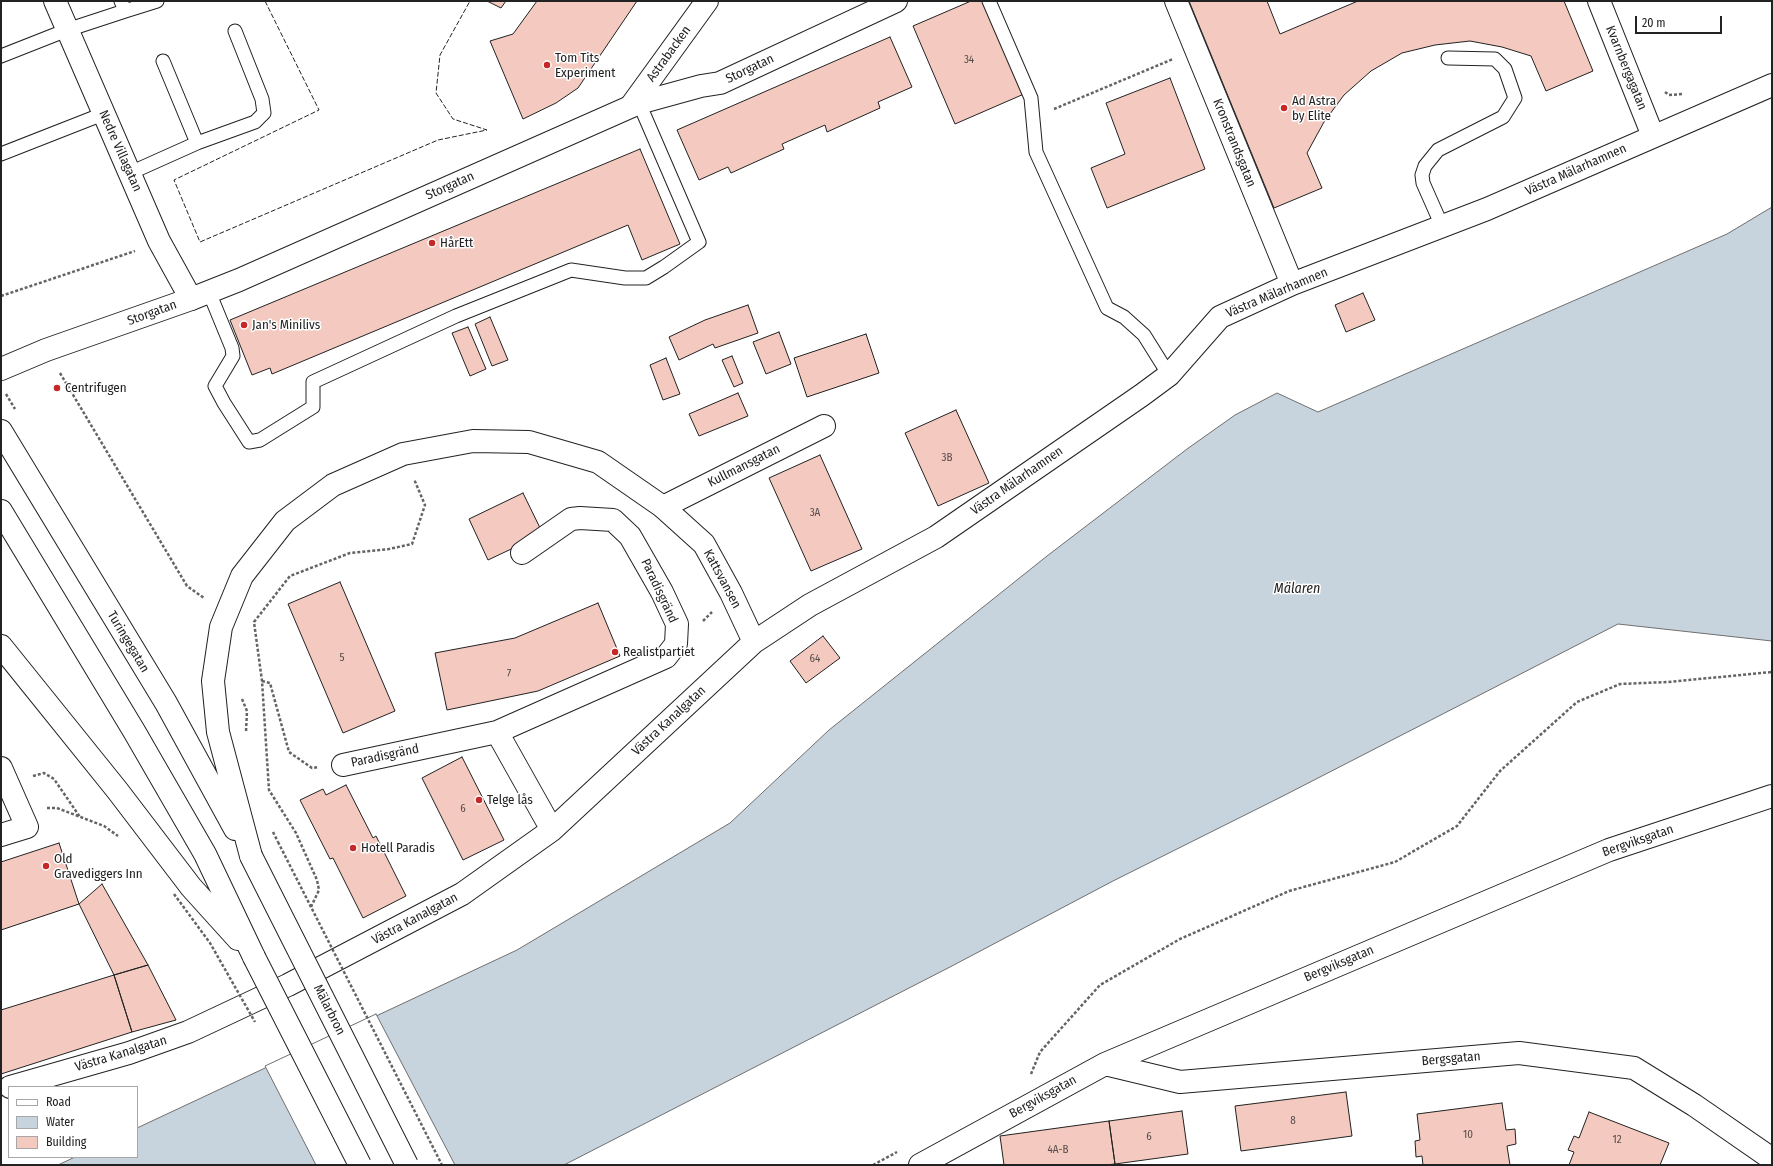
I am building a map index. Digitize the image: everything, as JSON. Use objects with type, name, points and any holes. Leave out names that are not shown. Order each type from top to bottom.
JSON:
[{"type":"street","name":"Nedre Villagatan","points":[[55,1],[159,241],[200,295]]},
{"type":"street","name":"Astrabacken","points":[[635,105],[707,1]]},
{"type":"street","name":"Storgatan","points":[[1,369],[46,350],[200,295],[635,105],[701,86],[720,83],[896,1]]},
{"type":"street","name":"Kronstrandsgatan","points":[[1176,1],[1292,284]]},
{"type":"street","name":"Kvarnbergagatan","points":[[1599,1],[1653,136]]},
{"type":"street","name":"Västra Mälarhamnen","points":[[754,642],[810,605],[936,537],[1169,375],[1220,317],[1292,284],[1487,209],[1772,85]]},
{"type":"street","name":"Kullmansgatan","points":[[663,507],[824,426]]},
{"type":"street","name":"Turingegatan","points":[[1,430],[61,532],[166,703],[251,856]]},
{"type":"street","name":"Kattsvansen","points":[[251,856],[218,732],[213,681],[222,627],[242,576],[285,521],[333,485],[403,454],[473,441],[529,442],[598,462],[663,507],[704,544],[731,593],[754,642]]},
{"type":"street","points":[[1,510],[134,731],[205,854],[254,957],[360,1165]]},
{"type":"street","name":"Paradisgränd","points":[[343,765],[497,732],[666,657],[676,644],[677,624],[662,592],[630,536],[613,520],[580,518],[571,519],[522,553]]},
{"type":"street","name":"Västra Kanalgatan","points":[[14,1086],[129,1053],[188,1032],[281,989],[462,894],[552,830],[754,642]]},
{"type":"street","points":[[1,646],[117,790],[183,890],[254,957]]},
{"type":"street","points":[[497,732],[552,830]]},
{"type":"street","points":[[1,835],[26,827],[4,776]]},
{"type":"street","name":"Bergviksgatan","points":[[920,1165],[1105,1064],[1609,850],[1772,796]]},
{"type":"street","name":"Mälarbron","points":[[251,856],[407,1165]]},
{"type":"street","name":"Bergsgatan","points":[[1105,1064],[1180,1082],[1519,1053],[1634,1068],[1694,1105],[1772,1159]]},
{"type":"lane","points":[[1,56],[123,6],[157,1]]},
{"type":"lane","points":[[989,1],[1031,98],[1036,152],[1107,308],[1124,317],[1144,335],[1169,375]]},
{"type":"lane","points":[[130,173],[197,143],[255,122],[264,113],[262,99],[235,31]]},
{"type":"lane","points":[[1442,226],[1423,183],[1422,175],[1424,166],[1438,150],[1503,117],[1515,98],[1512,84],[1505,69],[1495,59],[1448,58]]},
{"type":"lane","points":[[163,61],[197,143]]},
{"type":"lane","points":[[200,295],[232,348],[233,356],[215,386],[249,442],[260,440],[313,407],[313,382],[456,316],[571,270],[625,278],[646,278],[699,242],[635,105]]},
{"type":"lane","points":[[1,154],[103,114]]},
{"type":"path","points":[[1033,117],[1196,50]]},
{"type":"path","points":[[1662,91],[1669,95],[1686,94]]},
{"type":"path","points":[[1,296],[138,250],[159,241]]},
{"type":"path","points":[[46,350],[187,586],[206,600]]},
{"type":"path","points":[[311,907],[319,890],[317,880],[296,833],[269,790],[262,681],[254,622],[290,576],[350,554],[389,549],[412,544],[425,505],[403,454]]},
{"type":"path","points":[[1030,1077],[1040,1052],[1100,985],[1180,939],[1289,891],[1395,862],[1457,826],[1500,771],[1577,702],[1620,684],[1668,682],[1772,672]]},
{"type":"path","points":[[262,681],[270,683],[289,752],[312,768],[343,765]]},
{"type":"path","points":[[4,776],[44,773],[54,779],[80,817]]},
{"type":"path","points":[[19,809],[31,807],[57,808],[104,826],[123,840]]},
{"type":"path","points":[[278,842],[442,1165]]},
{"type":"path","points":[[170,888],[183,890],[210,943],[259,1029]]},
{"type":"path","points":[[873,1165],[901,1150]]},
{"type":"water","name":"Mälaren","points":[[1772,207],[1772,641],[1618,624],[1283,796],[1113,881],[950,967],[564,1165],[58,1165],[73,1158],[138,1158],[138,1128],[517,950],[730,823],[829,730],[1047,556],[1187,449],[1235,415],[1277,393],[1318,412],[1727,234]]},
{"type":"pier","points":[[376,1014],[455,1165],[316,1165],[265,1066]]},
{"type":"building","points":[[487,1],[506,1],[501,8]]},
{"type":"building","name":"Tom Tits Experiment","points":[[537,1],[637,1],[578,88],[556,103],[523,119],[490,41],[513,34]]},
{"type":"building","points":[[971,1],[984,1],[1024,94],[955,124],[913,26]]},
{"type":"building","name":"Ad Astra by Elite","points":[[1189,1],[1267,1],[1280,34],[1358,1],[1564,1],[1593,71],[1546,91],[1531,56],[1502,47],[1470,41],[1435,45],[1402,53],[1371,71],[1344,95],[1324,122],[1307,153],[1322,188],[1274,208]]},
{"type":"building","points":[[890,37],[912,87],[878,102],[880,108],[827,132],[825,125],[782,144],[784,149],[731,173],[728,167],[699,180],[677,130]]},
{"type":"building","points":[[1170,78],[1205,169],[1107,208],[1091,168],[1125,154],[1106,103]]},
{"type":"building","points":[[640,149],[680,244],[642,260],[628,225],[272,374],[270,368],[252,375],[230,320]]},
{"type":"building","points":[[1363,293],[1375,320],[1346,332],[1335,305]]},
{"type":"building","points":[[748,305],[758,333],[715,348],[713,344],[679,360],[669,337],[705,320]]},
{"type":"building","points":[[490,317],[508,360],[492,366],[475,324]]},
{"type":"building","points":[[468,327],[486,369],[470,376],[452,333]]},
{"type":"building","points":[[779,332],[791,364],[766,374],[753,342]]},
{"type":"building","points":[[866,334],[879,373],[807,397],[794,358]]},
{"type":"building","points":[[732,356],[743,383],[734,387],[722,360]]},
{"type":"building","points":[[666,358],[680,394],[663,400],[650,365]]},
{"type":"building","points":[[738,393],[748,416],[699,436],[689,414]]},
{"type":"building","points":[[956,410],[989,483],[938,506],[905,433]]},
{"type":"building","points":[[820,455],[862,549],[811,571],[769,478]]},
{"type":"building","points":[[523,493],[543,534],[488,560],[469,519]]},
{"type":"building","points":[[340,582],[395,711],[343,733],[288,604]]},
{"type":"building","points":[[598,603],[620,656],[538,691],[447,710],[435,653],[515,638]]},
{"type":"building","points":[[823,636],[840,658],[806,683],[790,661]]},
{"type":"building","points":[[462,757],[504,840],[463,860],[422,778]]},
{"type":"building","name":"Hotell Paradis","points":[[346,785],[373,838],[376,836],[406,896],[363,918],[333,858],[330,859],[300,800],[323,789],[326,795]]},
{"type":"building","points":[[59,843],[79,904],[1,930],[1,862]]},
{"type":"building","points":[[102,884],[148,965],[114,975],[79,904]]},
{"type":"building","points":[[148,965],[176,1020],[132,1032],[114,975]]},
{"type":"building","points":[[114,975],[132,1032],[1,1074],[1,1010]]},
{"type":"building","points":[[1346,1092],[1352,1136],[1241,1151],[1235,1106]]},
{"type":"building","points":[[1502,1103],[1506,1130],[1515,1129],[1516,1144],[1507,1146],[1510,1165],[1423,1165],[1422,1156],[1416,1157],[1415,1141],[1420,1140],[1417,1114]]},
{"type":"building","points":[[1182,1111],[1188,1154],[1115,1164],[1109,1121]]},
{"type":"building","points":[[1589,1112],[1669,1143],[1660,1165],[1569,1165],[1574,1152],[1568,1150],[1574,1136],[1579,1138]]},
{"type":"building","points":[[1109,1121],[1115,1164],[1004,1165],[1000,1136]]},
{"type":"fence","points":[[265,1],[319,110],[174,180],[200,242],[438,140],[487,130],[453,119],[436,93],[440,55],[470,1]]},
{"type":"place","name":"Tom Tits Experiment","points":[[547,65]]},
{"type":"place","name":"Ad Astra by Elite","points":[[1284,108]]},
{"type":"place","name":"HårEtt","points":[[432,243]]},
{"type":"place","name":"Jan's Minilivs","points":[[244,325]]},
{"type":"place","name":"Centrifugen","points":[[57,388]]},
{"type":"place","name":"Realistpartiet","points":[[615,652]]},
{"type":"place","name":"Telge lås","points":[[479,800]]},
{"type":"place","name":"Hotell Paradis","points":[[353,848]]},
{"type":"place","name":"Old Gravediggers Inn","points":[[46,866]]}]
